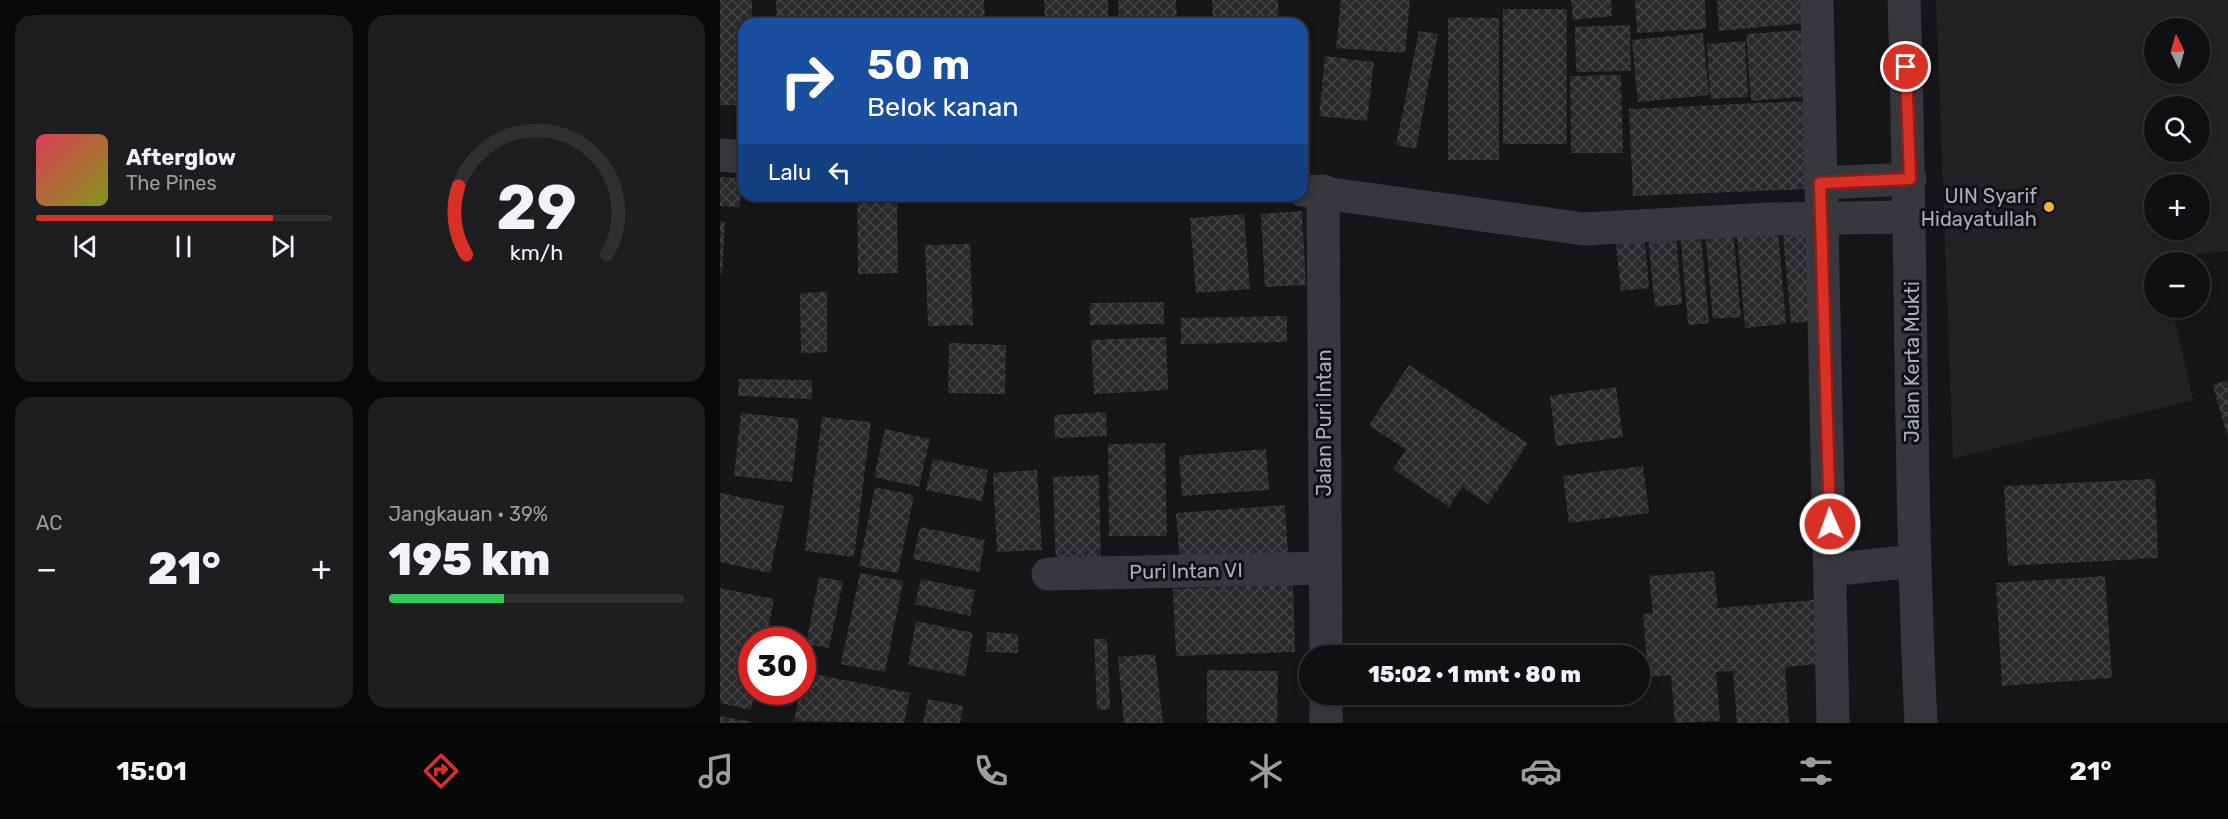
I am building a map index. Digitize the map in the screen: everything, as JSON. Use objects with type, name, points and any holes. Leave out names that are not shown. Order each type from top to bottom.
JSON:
[{"type":"street","points":[[1816,0],[1833,723]]},
{"type":"street","name":"Jalan Kerta Mukti","points":[[1904,0],[1911,217],[1913,561],[1922,723]]},
{"type":"street","points":[[720,155],[738,156]]},
{"type":"street","points":[[1820,183],[1910,179]]},
{"type":"street","points":[[1312,190],[1584,228],[1770,219],[1911,217]]},
{"type":"street","name":"Jalan Puri Intan","points":[[1312,190],[1326,645]]},
{"type":"street","points":[[1831,570],[1913,561]]},
{"type":"street","name":"Puri Intan VI","points":[[1048,574],[1324,568]]},
{"type":"street","points":[[1326,705],[1326,723]]},
{"type":"shaded area","name":"UIN Syarif Hidayatullah","points":[[1936,0],[2228,0],[2228,251],[2144,252],[2144,318],[2174,318],[2193,400],[1953,459]]},
{"type":"building","points":[[720,0],[752,0],[752,18],[738,18],[738,105],[720,105]]},
{"type":"building","points":[[776,0],[984,0],[985,18],[777,18]]},
{"type":"building","points":[[1044,0],[1108,0],[1109,18],[1045,18]]},
{"type":"building","points":[[1118,0],[1176,0],[1177,18],[1119,18]]},
{"type":"building","points":[[1212,0],[1278,0],[1279,18],[1213,18]]},
{"type":"building","points":[[1341,0],[1410,0],[1405,53],[1336,48]]},
{"type":"building","points":[[1571,0],[1611,0],[1612,16],[1573,20]]},
{"type":"building","points":[[1635,0],[1705,0],[1706,29],[1637,33]]},
{"type":"building","points":[[1717,0],[1813,0],[1815,22],[1719,31]]},
{"type":"building","points":[[1503,9],[1567,9],[1567,144],[1503,144]]},
{"type":"building","points":[[1448,17],[1499,18],[1499,160],[1448,160]]},
{"type":"building","points":[[1630,25],[1631,71],[1576,72],[1575,27]]},
{"type":"building","points":[[1803,30],[1808,96],[1751,101],[1746,34]]},
{"type":"building","points":[[1419,31],[1438,34],[1416,149],[1396,145]]},
{"type":"building","points":[[1703,33],[1709,95],[1638,102],[1632,40]]},
{"type":"building","points":[[1745,41],[1748,97],[1710,99],[1707,44]]},
{"type":"building","points":[[1325,56],[1374,62],[1367,121],[1319,116]]},
{"type":"building","points":[[1621,75],[1623,153],[1571,153],[1570,76]]},
{"type":"building","points":[[1804,101],[1807,189],[1633,196],[1629,109]]},
{"type":"building","points":[[720,177],[738,178],[740,207],[720,206]]},
{"type":"building","points":[[857,201],[897,201],[898,273],[858,274]]},
{"type":"building","points":[[1302,211],[1306,285],[1265,287],[1261,214]]},
{"type":"building","points":[[1244,214],[1250,289],[1196,293],[1190,218]]},
{"type":"building","points":[[720,221],[725,222],[722,274],[720,274]]},
{"type":"building","points":[[1700,227],[1709,323],[1688,325],[1680,229]]},
{"type":"building","points":[[1733,229],[1741,317],[1713,319],[1705,231]]},
{"type":"building","points":[[1644,231],[1649,288],[1621,291],[1615,235]]},
{"type":"building","points":[[1778,231],[1786,324],[1745,328],[1737,235]]},
{"type":"building","points":[[1812,232],[1820,321],[1791,323],[1783,236]]},
{"type":"building","points":[[1676,236],[1682,304],[1655,307],[1648,238]]},
{"type":"building","points":[[970,244],[973,325],[928,326],[925,245]]},
{"type":"building","points":[[827,292],[827,352],[801,353],[800,293]]},
{"type":"building","points":[[1164,302],[1164,324],[1090,325],[1090,303]]},
{"type":"building","points":[[1287,316],[1287,342],[1181,344],[1181,318]]},
{"type":"building","points":[[1166,337],[1168,390],[1094,394],[1091,340]]},
{"type":"building","points":[[949,343],[1006,345],[1005,394],[948,393]]},
{"type":"building","points":[[1409,365],[1528,443],[1488,504],[1462,487],[1449,507],[1393,469],[1406,450],[1369,425]]},
{"type":"building","points":[[739,379],[812,380],[812,399],[738,396]]},
{"type":"building","points":[[2228,380],[2228,435],[2227,435],[2213,385]]},
{"type":"building","points":[[1616,387],[1623,437],[1556,446],[1550,396]]},
{"type":"building","points":[[1106,412],[1107,436],[1055,438],[1054,415]]},
{"type":"building","points":[[741,413],[799,419],[792,482],[734,476]]},
{"type":"building","points":[[822,417],[871,422],[854,557],[805,551]]},
{"type":"building","points":[[885,429],[930,439],[919,487],[874,477]]},
{"type":"building","points":[[1165,443],[1167,536],[1109,536],[1108,444]]},
{"type":"building","points":[[1266,449],[1269,490],[1182,496],[1179,456]]},
{"type":"building","points":[[933,459],[988,470],[982,501],[926,490]]},
{"type":"building","points":[[1643,466],[1649,513],[1569,523],[1563,476]]},
{"type":"building","points":[[1037,470],[1042,550],[997,552],[993,473]]},
{"type":"building","points":[[1099,475],[1101,567],[1056,569],[1053,477]]},
{"type":"building","points":[[2155,479],[2158,558],[2008,566],[2004,486]]},
{"type":"building","points":[[875,487],[914,495],[898,573],[859,566]]},
{"type":"building","points":[[720,493],[784,506],[770,573],[720,562]]},
{"type":"building","points":[[1285,505],[1288,554],[1180,563],[1176,513]]},
{"type":"building","points":[[920,527],[985,540],[979,572],[913,559]]},
{"type":"building","points":[[1714,571],[1718,608],[1824,599],[1829,663],[1785,667],[1789,723],[1737,723],[1733,671],[1716,672],[1720,721],[1675,723],[1671,675],[1650,677],[1650,645],[1645,645],[1643,614],[1653,613],[1649,576]]},
{"type":"building","points":[[860,573],[903,581],[885,672],[841,664]]},
{"type":"building","points":[[2105,576],[2112,678],[2002,686],[1996,583]]},
{"type":"building","points":[[819,577],[843,581],[829,648],[816,646],[816,627],[809,627]]},
{"type":"building","points":[[921,579],[975,590],[970,616],[915,604]]},
{"type":"building","points":[[1293,584],[1295,652],[1176,656],[1173,589]]},
{"type":"building","points":[[720,588],[774,599],[769,627],[738,627],[738,705],[752,705],[751,710],[720,703]]},
{"type":"building","points":[[916,621],[973,633],[965,676],[908,665]]},
{"type":"building","points":[[987,632],[1018,634],[1018,653],[986,652]]},
{"type":"building","points":[[1094,639],[1107,639],[1110,709],[1097,710]]},
{"type":"building","points":[[1155,654],[1163,723],[1124,723],[1118,657]]},
{"type":"building","points":[[1207,670],[1278,671],[1277,723],[1207,723]]},
{"type":"building","points":[[816,674],[910,693],[904,723],[794,721],[797,705],[816,705]]},
{"type":"building","points":[[928,699],[963,706],[960,723],[923,723]]},
{"type":"building","points":[[720,716],[752,722],[720,723]]},
{"type":"place","name":"UIN Syarif Hidayatullah","points":[[2049,207]]},
{"type":"route","points":[[1830,524],[1820,183],[1910,179],[1906,67]]}]
